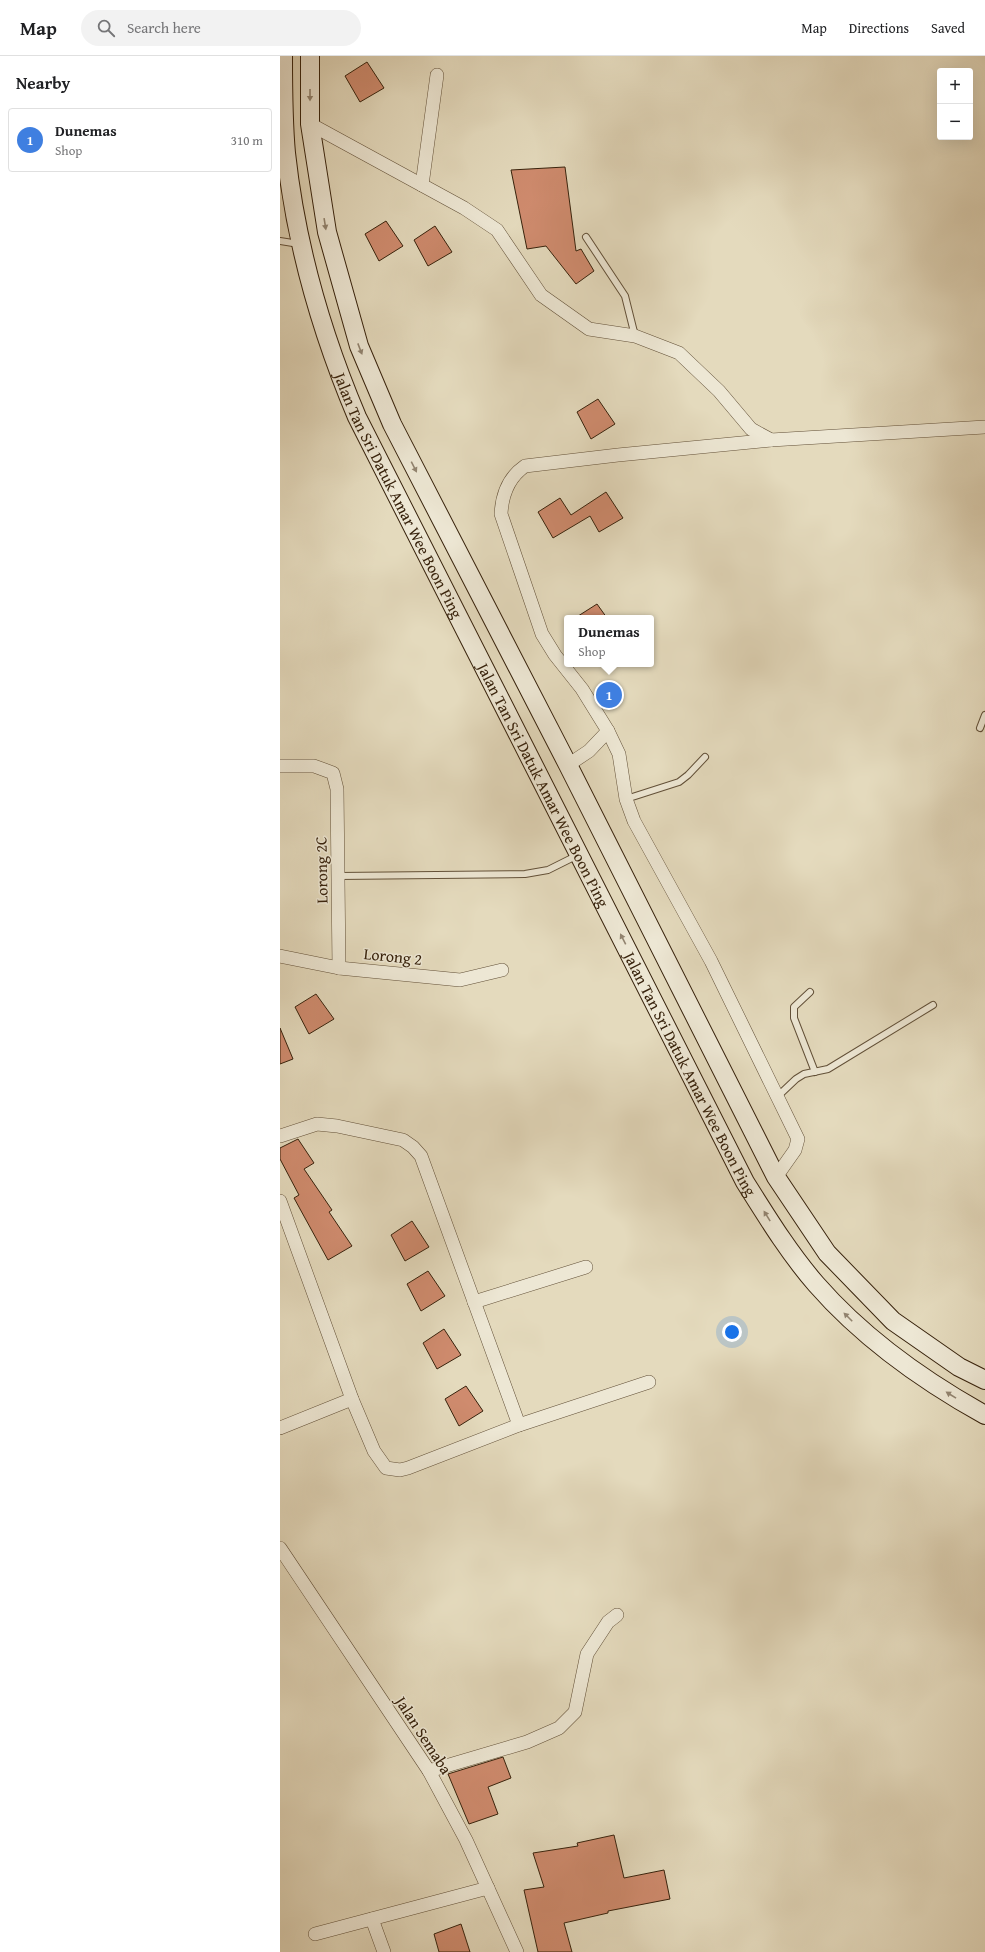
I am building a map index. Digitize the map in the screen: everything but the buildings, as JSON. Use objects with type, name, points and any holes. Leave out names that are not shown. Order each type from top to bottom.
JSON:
[{"type":"main road","name":"Jalan Tan Sri Datuk Amar Wee Boon Ping","points":[[283,56],[282,119],[292,201],[300,245],[335,364],[356,417],[745,1182],[784,1243],[816,1284],[849,1318],[882,1348],[923,1378],[985,1415]]},
{"type":"main road","name":"Jalan Tan Sri Datuk Amar Wee Boon Ping","points":[[310,56],[310,124],[327,232],[359,346],[392,424],[568,765],[776,1177],[827,1254],[893,1321],[959,1367],[985,1380]]},
{"type":"street","points":[[422,185],[437,75]]},
{"type":"street","points":[[310,124],[464,208],[497,230],[541,295],[590,329],[635,336],[679,353],[719,391],[752,429],[771,440]]},
{"type":"street","points":[[564,666],[542,634],[501,514],[502,501],[509,482],[517,472],[525,466],[771,440],[985,427]]},
{"type":"street","points":[[565,667],[582,689],[608,731],[619,754],[626,799],[634,821],[711,961],[778,1096],[798,1140],[795,1150],[776,1177]]},
{"type":"street","points":[[568,765],[590,751],[608,731]]},
{"type":"street","name":"Lorong 2C","points":[[280,766],[314,766],[333,773],[337,790],[339,968]]},
{"type":"street","name":"Lorong 2","points":[[280,956],[339,968],[460,980],[502,970]]},
{"type":"street","points":[[280,1136],[317,1124],[336,1126],[403,1140],[413,1147],[420,1156],[519,1425]]},
{"type":"street","points":[[281,1208],[352,1399],[374,1451],[382,1464],[392,1470],[408,1468],[519,1425],[648,1382]]},
{"type":"street","points":[[474,1302],[586,1267]]},
{"type":"street","points":[[280,1428],[352,1399]]},
{"type":"street","name":"Jalan Semaba","points":[[280,1548],[429,1772],[466,1840],[517,1952]]},
{"type":"street","points":[[429,1772],[527,1742],[559,1728],[575,1712],[587,1654],[608,1622],[617,1616]]},
{"type":"street","points":[[315,1934],[488,1888]]},
{"type":"street","points":[[372,1919],[384,1952]]},
{"type":"lane","points":[[586,237],[625,296],[635,336]]},
{"type":"lane","points":[[280,241],[300,245]]},
{"type":"lane","points":[[980,728],[985,714]]},
{"type":"lane","points":[[626,799],[678,782],[688,775],[705,756]]},
{"type":"lane","points":[[338,876],[525,874],[548,870],[580,855]]},
{"type":"lane","points":[[810,992],[794,1007],[794,1018],[815,1072]]},
{"type":"lane","points":[[778,1096],[796,1079],[804,1074],[828,1069],[838,1064],[933,1005]]},
{"type":"place","name":"Dunemas","points":[[609,695]]}]
